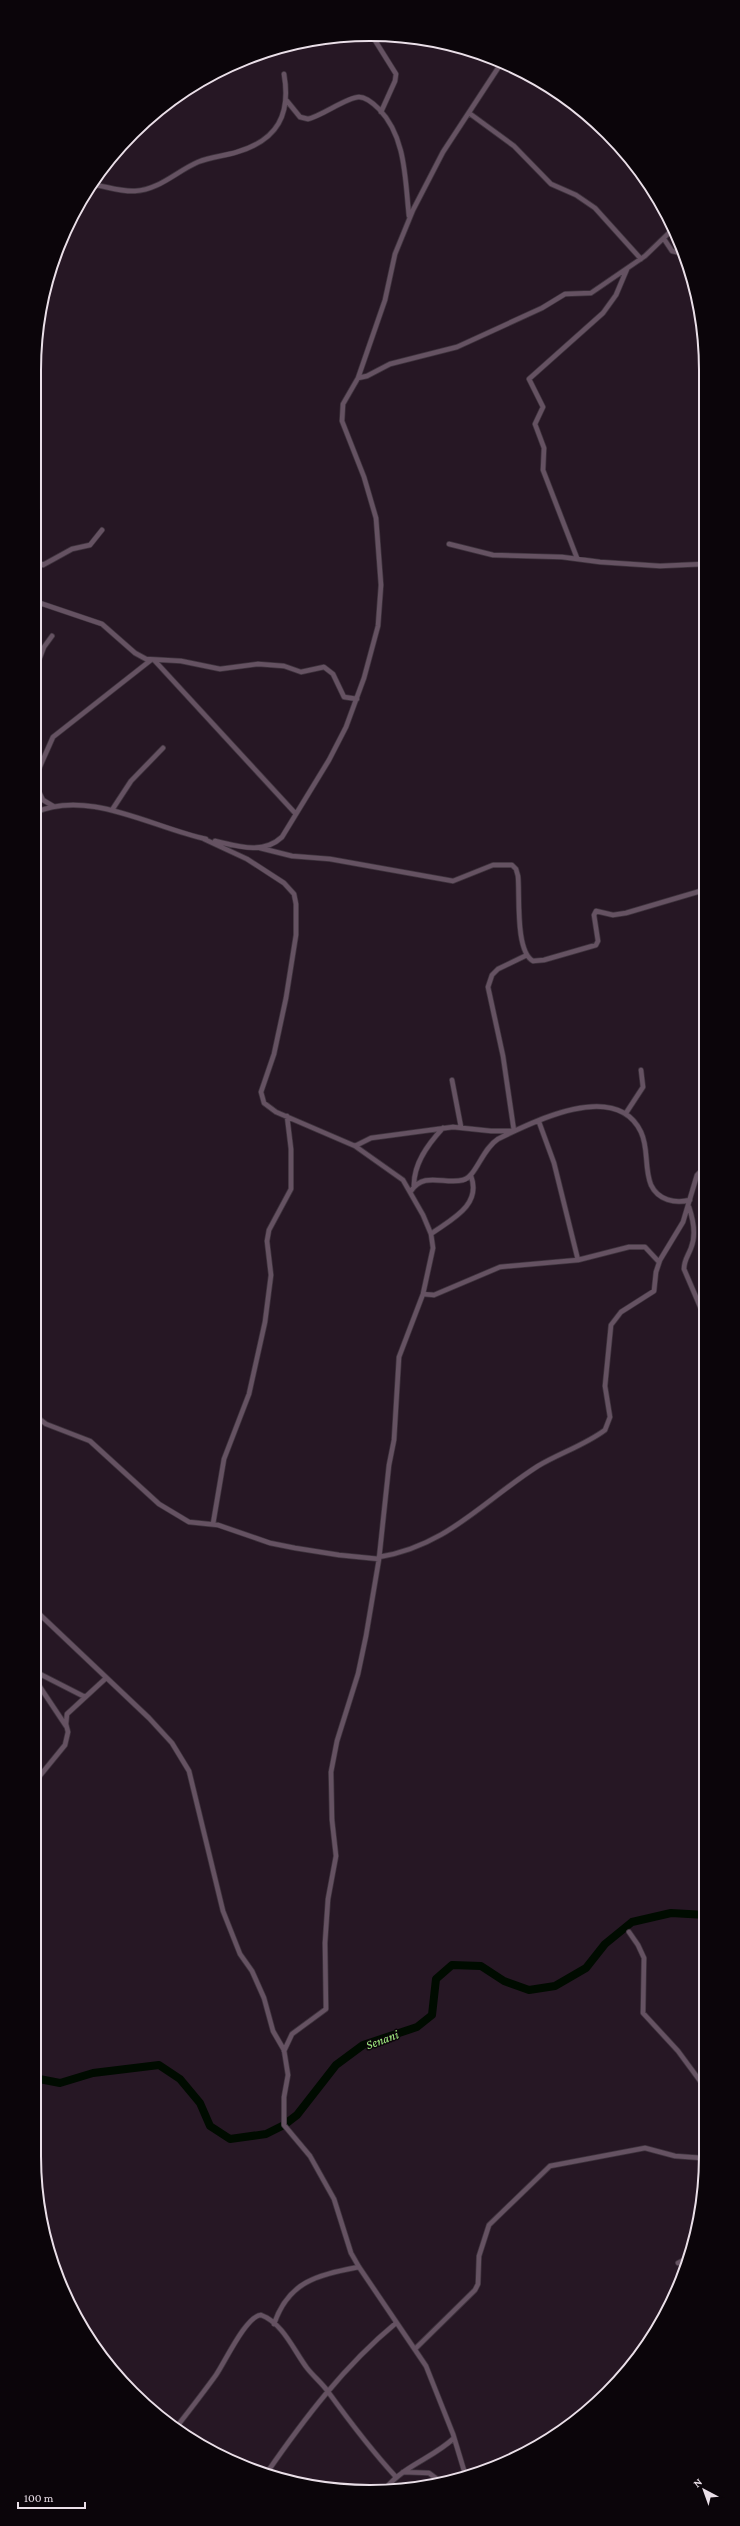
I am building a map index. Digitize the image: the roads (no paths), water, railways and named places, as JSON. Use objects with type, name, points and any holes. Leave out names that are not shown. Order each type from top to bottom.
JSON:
[{"type":"street","points":[[376,41],[396,74],[396,81],[381,112]]},
{"type":"street","points":[[260,848],[271,845],[282,837],[339,741],[357,699],[378,626],[381,585],[376,518],[364,477],[342,421],[343,404],[358,378],[385,300],[391,268],[409,217],[443,152],[499,67]]},
{"type":"street","points":[[97,185],[128,191],[142,190],[160,183],[199,162],[245,149],[263,140],[278,126],[287,101],[284,74]]},
{"type":"street","points":[[287,101],[296,114],[304,119],[312,118],[359,97],[370,101],[390,121],[397,135],[404,166],[409,217]]},
{"type":"street","points":[[469,112],[514,146],[551,184],[576,195],[595,208],[641,259]]},
{"type":"street","points":[[358,378],[367,376],[390,364],[457,346],[542,308],[565,294],[591,293],[641,259],[669,233]]},
{"type":"street","points":[[664,239],[672,250],[677,252]]},
{"type":"street","points":[[577,558],[543,470],[544,448],[535,424],[543,407],[529,379],[603,313],[616,295],[626,270]]},
{"type":"street","points":[[41,564],[44,565],[72,549],[90,544],[102,530]]},
{"type":"street","points":[[449,544],[493,555],[577,558],[660,566],[699,564]]},
{"type":"street","points":[[41,603],[102,624],[135,654],[153,660],[181,661],[220,670],[251,664],[279,665],[301,672],[324,666],[333,674],[344,697],[357,699]]},
{"type":"street","points":[[41,655],[44,647],[52,636]]},
{"type":"street","points":[[41,765],[53,737],[153,660]]},
{"type":"street","points":[[153,660],[295,813]]},
{"type":"street","points":[[112,810],[127,787],[163,748]]},
{"type":"street","points":[[41,796],[43,800],[54,806]]},
{"type":"street","points":[[41,811],[54,806],[88,806],[112,810],[204,839],[249,848],[260,848],[292,856],[330,859],[453,881],[493,865],[512,865],[516,869],[518,876],[520,929],[527,955],[533,961],[544,960],[596,945],[598,934],[594,915],[596,911],[613,915],[626,914],[699,892]]},
{"type":"street","points":[[204,839],[247,859],[284,883],[294,894],[296,904],[296,935],[286,998],[274,1054],[261,1092],[264,1103],[269,1108],[355,1146],[391,1170],[412,1189],[431,1234],[433,1248],[422,1294],[399,1357],[394,1440],[389,1465],[379,1558],[365,1644],[337,1741],[331,1772],[332,1820],[336,1856],[328,1900],[325,1943],[326,2009],[292,2034],[284,2052]]},
{"type":"street","points":[[514,1131],[503,1056],[488,986],[489,980],[498,969],[527,955]]},
{"type":"street","points":[[626,1113],[643,1087],[641,1070]]},
{"type":"street","points":[[452,1080],[462,1127]]},
{"type":"street","points":[[412,1189],[426,1180],[464,1180],[471,1176],[490,1144],[514,1131],[567,1111],[588,1106],[608,1107],[626,1113],[635,1122],[645,1143],[652,1187],[660,1196],[670,1201],[689,1203]]},
{"type":"street","points":[[213,1524],[224,1459],[250,1394],[265,1322],[270,1275],[267,1241],[269,1230],[291,1189],[291,1149],[287,1116]]},
{"type":"street","points":[[539,1122],[556,1170],[578,1260]]},
{"type":"street","points":[[355,1146],[371,1138],[444,1128],[462,1127],[491,1131],[514,1131]]},
{"type":"street","points":[[412,1189],[414,1175],[422,1155],[432,1140],[444,1128]]},
{"type":"street","points":[[41,1421],[90,1441],[154,1500],[173,1514],[196,1524],[213,1524],[270,1543],[339,1555],[379,1558],[418,1548],[454,1529],[539,1466],[605,1430],[610,1416],[605,1386],[611,1325],[621,1312],[652,1294],[656,1286],[655,1276],[659,1262],[683,1222],[697,1175],[699,1173]]},
{"type":"street","points":[[431,1234],[459,1215],[468,1205],[472,1194],[471,1176]]},
{"type":"street","points":[[689,1203],[694,1232],[692,1247],[684,1262],[684,1269],[699,1304]]},
{"type":"street","points":[[422,1294],[434,1296],[500,1267],[578,1260],[638,1246],[645,1247],[659,1262]]},
{"type":"street","points":[[41,1616],[105,1679],[149,1718],[172,1743],[190,1771],[223,1911],[240,1954],[252,1971],[264,1998],[273,2031],[284,2052],[288,2075],[284,2097],[284,2125],[310,2156],[334,2199],[351,2253],[396,2323],[415,2348],[428,2372],[454,2438],[464,2471]]},
{"type":"street","points":[[41,1675],[85,1697]]},
{"type":"street","points":[[41,1774],[68,1740],[67,1714],[105,1679]]},
{"type":"street","points":[[41,1688],[67,1727]]},
{"type":"street","points":[[629,1932],[638,1945],[644,1958],[643,2013],[678,2051],[699,2080]]},
{"type":"street","points":[[415,2348],[475,2290],[478,2284],[479,2256],[489,2225],[550,2166],[645,2148],[675,2156],[699,2158]]},
{"type":"street","points":[[678,2262],[683,2260]]},
{"type":"street","points":[[274,2324],[292,2295],[310,2279],[319,2275],[359,2267]]},
{"type":"street","points":[[179,2424],[255,2317],[261,2315],[274,2324],[315,2378],[328,2391],[337,2405],[396,2477]]},
{"type":"street","points":[[269,2470],[328,2391],[347,2369],[396,2323]]},
{"type":"street","points":[[390,2484],[396,2477],[439,2451],[454,2438]]},
{"type":"street","points":[[403,2472],[429,2473],[436,2478]]},
{"type":"waterway","name":"Senani","points":[[41,2079],[60,2083],[93,2073],[159,2065],[180,2079],[200,2103],[210,2126],[230,2139],[266,2134],[284,2125],[297,2115],[336,2065],[363,2045],[417,2027],[432,2015],[436,1979],[452,1965],[481,1966],[504,1981],[529,1990],[555,1986],[586,1968],[605,1944],[632,1922],[671,1913],[699,1915]]}]
